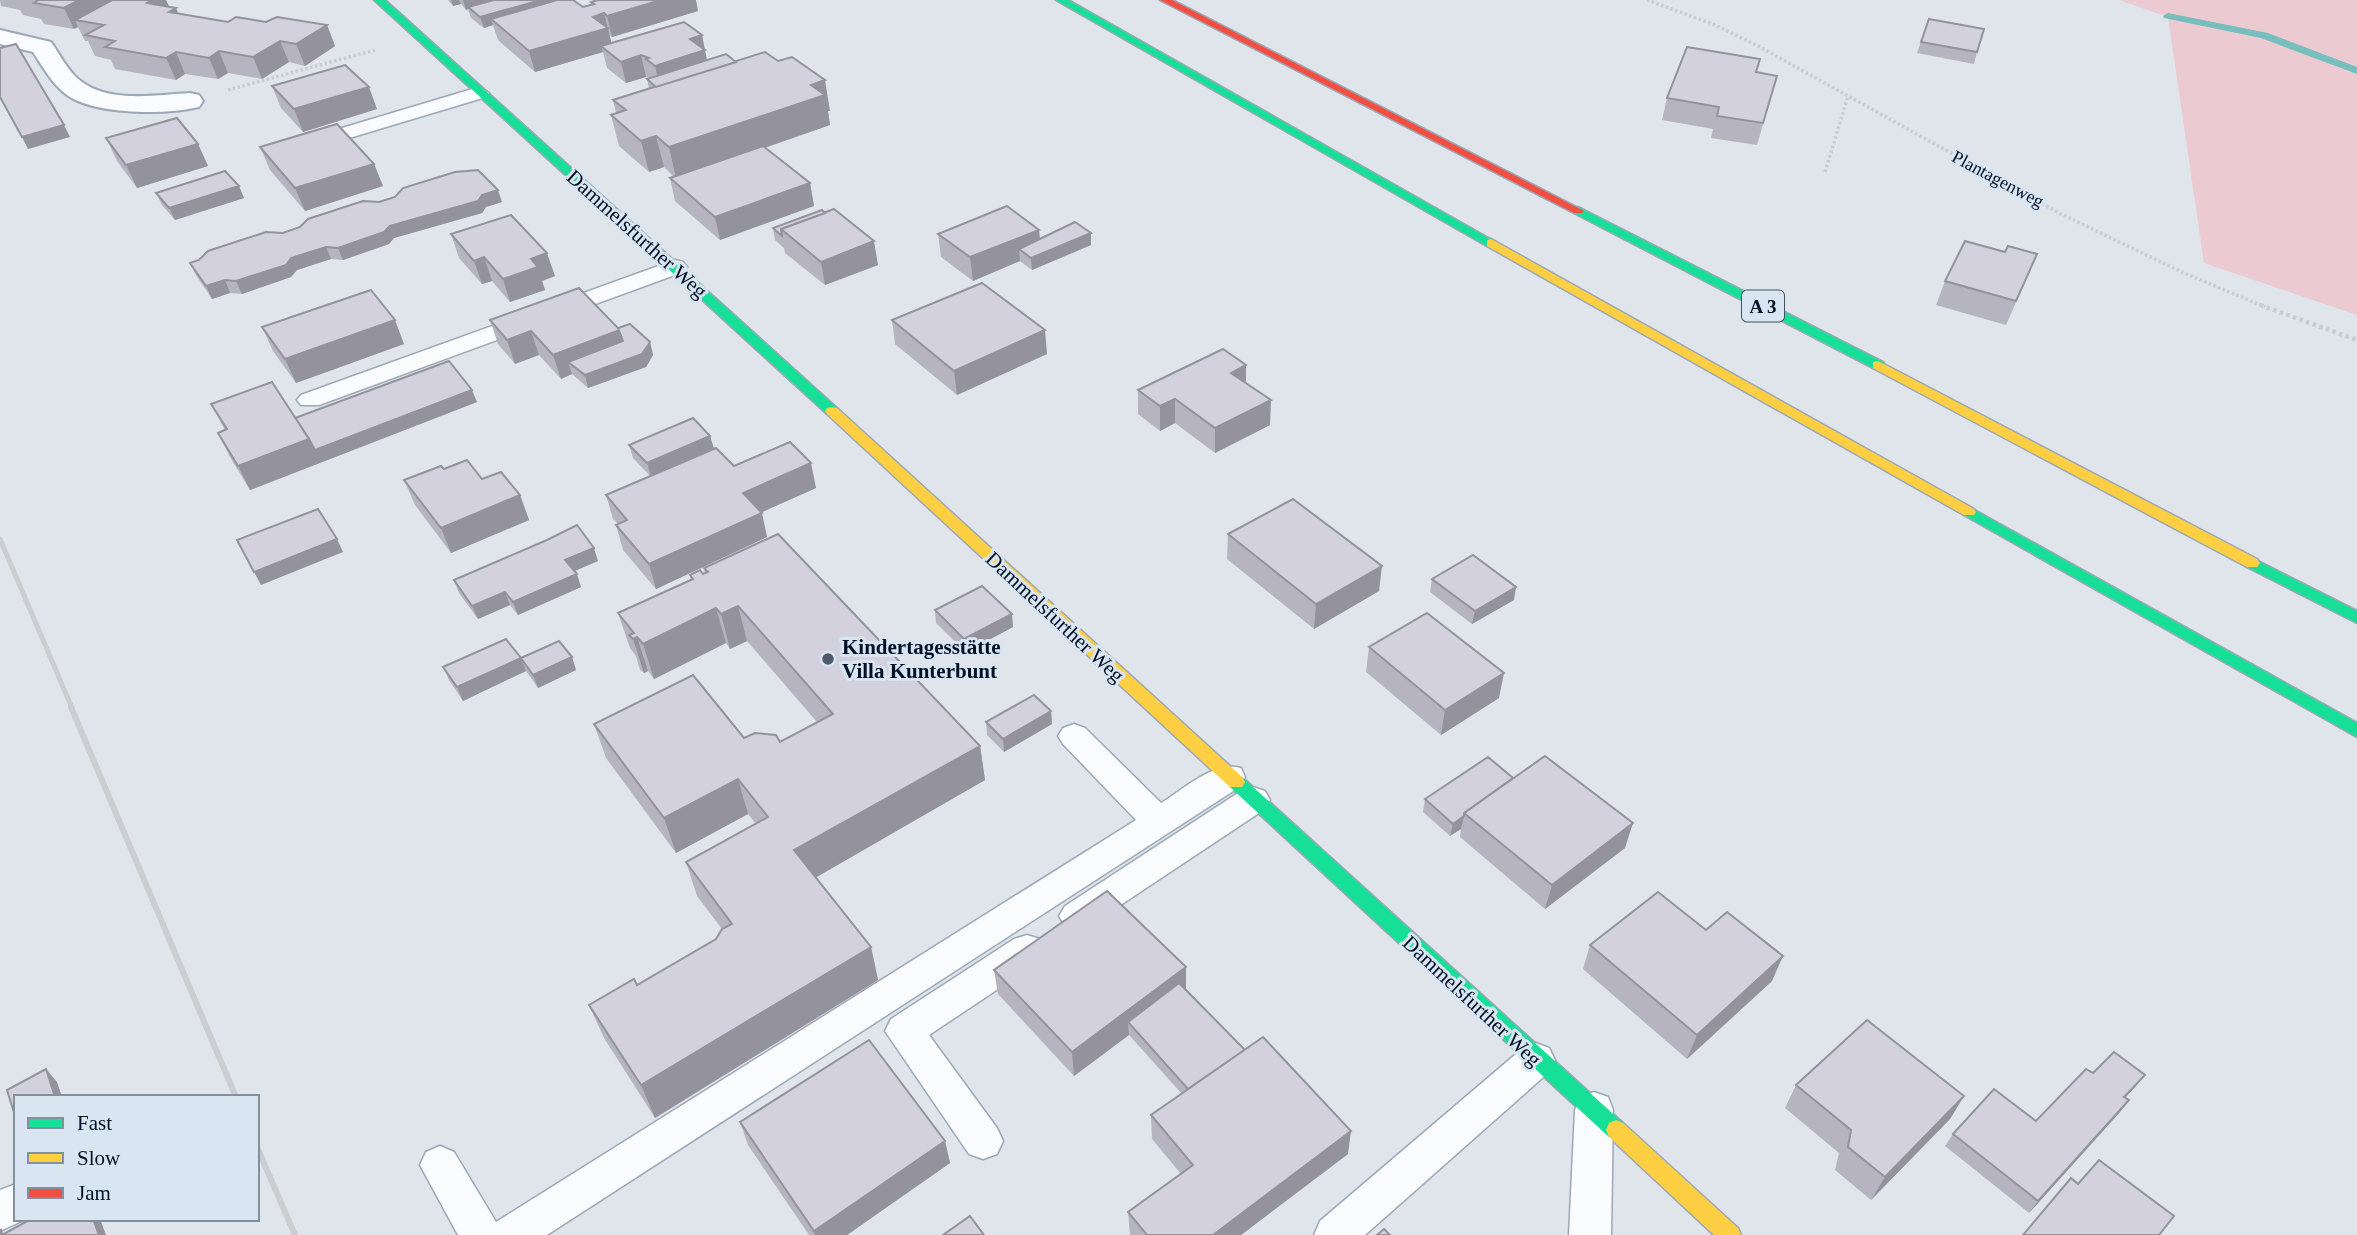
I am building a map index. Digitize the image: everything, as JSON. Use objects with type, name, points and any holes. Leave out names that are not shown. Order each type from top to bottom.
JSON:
[{"type":"main road","name":"Dammelsfurther Weg","points":[[379,0],[479,93],[676,267],[1536,1060],[1730,1235]]},
{"type":"main road","points":[[1061,0],[2357,731]]},
{"type":"main road","name":"A 3","points":[[1165,0],[1845,348],[2357,618]]},
{"type":"street","points":[[0,37],[42,47],[68,85],[91,97],[132,103],[190,101]]},
{"type":"lane","points":[[292,150],[479,93]]},
{"type":"lane","points":[[310,400],[676,267]]},
{"type":"lane","points":[[1074,736],[1159,821]]},
{"type":"lane","points":[[511,1235],[1159,821],[1241,788]]},
{"type":"lane","points":[[984,1140],[904,1031],[1241,788]]},
{"type":"lane","points":[[1335,1235],[1536,1060]]},
{"type":"lane","points":[[1590,1235],[1594,1110]]},
{"type":"lane","points":[[440,1166],[481,1235]]},
{"type":"path","name":"Plantagenweg","points":[[1647,0],[1720,27],[2030,198],[2202,280],[2308,324],[2357,340]]},
{"type":"path","points":[[190,101],[419,38]]},
{"type":"path","points":[[1825,172],[1848,96]]},
{"type":"shaded area","points":[[2119,0],[2357,0],[2357,315],[2204,263],[2168,17]]},
{"type":"building","points":[[38,0],[79,0],[64,8],[34,3]]},
{"type":"building","points":[[112,0],[152,0],[147,3],[176,8],[169,12],[228,22],[236,17],[266,22],[277,17],[327,25],[296,44],[280,41],[253,57],[219,51],[209,58],[176,52],[166,58],[105,47],[115,41],[85,35],[104,25],[75,20]]},
{"type":"building","points":[[494,0],[541,0],[480,17],[468,7]]},
{"type":"building","points":[[557,0],[573,0],[583,7],[598,0],[661,0],[607,16],[604,13],[593,17],[608,28],[529,51],[491,19]]},
{"type":"building","points":[[1929,19],[1984,29],[1977,52],[1921,42]]},
{"type":"building","points":[[684,22],[702,35],[690,39],[705,50],[655,66],[646,59],[649,58],[641,55],[621,62],[601,46]]},
{"type":"building","points":[[16,44],[64,125],[22,137],[0,97],[0,48]]},
{"type":"building","points":[[1687,47],[1760,59],[1756,72],[1777,76],[1763,123],[1717,116],[1719,107],[1667,98]]},
{"type":"building","points":[[765,52],[778,61],[792,57],[825,80],[811,85],[825,95],[669,147],[656,136],[641,141],[611,115],[626,110],[613,100]]},
{"type":"building","points":[[726,54],[736,62],[656,87],[647,79]]},
{"type":"building","points":[[345,65],[369,87],[294,109],[272,86]]},
{"type":"building","points":[[177,118],[198,144],[126,165],[106,138]]},
{"type":"building","points":[[337,124],[374,164],[295,188],[260,147]]},
{"type":"building","points":[[763,146],[810,183],[715,217],[670,178]]},
{"type":"building","points":[[478,170],[498,190],[482,195],[478,201],[390,226],[384,232],[338,248],[326,247],[291,258],[286,265],[236,281],[225,280],[206,286],[190,263],[199,260],[208,251],[266,232],[283,233],[300,227],[308,219],[363,201],[379,202],[395,197],[403,188],[455,172]]},
{"type":"building","points":[[225,171],[239,186],[169,208],[156,193]]},
{"type":"building","points":[[1007,206],[1039,230],[970,257],[938,234]]},
{"type":"building","points":[[834,209],[874,241],[821,262],[781,229]]},
{"type":"building","points":[[822,210],[825,213],[781,229],[782,236],[773,228]]},
{"type":"building","points":[[511,215],[547,253],[531,259],[538,267],[503,279],[484,257],[474,261],[451,234]]},
{"type":"building","points":[[1075,222],[1091,233],[1031,258],[1019,249]]},
{"type":"building","points":[[1965,241],[2005,252],[2008,246],[2037,254],[2016,301],[1945,281]]},
{"type":"building","points":[[982,283],[1045,330],[954,371],[892,320]]},
{"type":"building","points":[[579,288],[620,330],[553,355],[531,331],[507,340],[490,320]]},
{"type":"building","points":[[371,290],[395,320],[285,359],[262,327]]},
{"type":"building","points":[[630,324],[650,342],[642,354],[585,375],[568,362],[623,341],[618,328]]},
{"type":"building","points":[[1223,349],[1246,365],[1231,373],[1271,400],[1215,428],[1175,399],[1160,406],[1138,390]]},
{"type":"building","points":[[449,361],[472,390],[315,450],[295,418]]},
{"type":"building","points":[[272,382],[309,439],[238,466],[218,433],[227,429],[211,404]]},
{"type":"building","points":[[693,418],[710,436],[647,463],[629,445]]},
{"type":"building","points":[[790,442],[811,463],[743,493],[762,513],[649,564],[616,525],[627,520],[606,495],[716,448],[734,466]]},
{"type":"building","points":[[467,460],[482,479],[501,472],[520,495],[441,528],[404,480],[441,466],[444,469]]},
{"type":"building","points":[[1293,499],[1382,566],[1316,604],[1228,534]]},
{"type":"building","points":[[318,509],[337,539],[254,572],[237,540]]},
{"type":"building","points":[[577,525],[594,548],[565,560],[577,574],[513,602],[505,592],[472,606],[454,580],[547,540]]},
{"type":"building","points":[[778,534],[980,746],[794,850],[871,947],[641,1085],[589,1005],[634,979],[637,985],[716,939],[722,929],[732,924],[686,862],[768,817],[738,779],[664,818],[594,724],[693,675],[744,738],[755,733],[776,735],[780,742],[833,714],[738,606],[721,614],[716,608],[643,644],[637,637],[633,639],[629,635],[634,633],[618,613],[693,579],[690,575],[700,570],[703,574],[708,572],[704,568]]},
{"type":"building","points":[[1473,555],[1516,587],[1475,611],[1432,579]]},
{"type":"building","points":[[982,586],[1012,614],[964,639],[935,610]]},
{"type":"building","points":[[1427,613],[1504,673],[1445,710],[1369,647]]},
{"type":"building","points":[[506,639],[521,658],[457,687],[443,667]]},
{"type":"building","points":[[559,641],[572,657],[533,675],[521,658]]},
{"type":"building","points":[[1034,695],[1051,711],[1003,739],[986,722]]},
{"type":"building","points":[[1545,756],[1633,823],[1552,885],[1464,813]]},
{"type":"building","points":[[1488,757],[1513,778],[1453,824],[1425,799]]},
{"type":"building","points":[[1107,891],[1186,967],[1072,1052],[994,970]]},
{"type":"building","points":[[1658,892],[1706,930],[1727,912],[1783,956],[1697,1035],[1590,945]]},
{"type":"building","points":[[1179,983],[1245,1050],[1188,1089],[1128,1022]]},
{"type":"building","points":[[1867,1020],[1964,1096],[1885,1177],[1848,1147],[1851,1130],[1796,1085]]},
{"type":"building","points":[[1263,1037],[1351,1131],[1213,1235],[1147,1235],[1128,1212],[1193,1165],[1151,1115]]},
{"type":"building","points":[[869,1040],[945,1141],[814,1231],[740,1122]]},
{"type":"building","points":[[2114,1052],[2145,1075],[2124,1097],[2129,1100],[2038,1201],[1953,1134],[1994,1089],[2036,1121],[2086,1069],[2093,1073]]},
{"type":"building","points":[[46,1069],[54,1095],[14,1095],[14,1113],[7,1090]]},
{"type":"building","points":[[2099,1160],[2174,1216],[2159,1235],[2023,1235],[2071,1178],[2078,1184]]},
{"type":"building","points":[[970,1216],[984,1235],[943,1235]]},
{"type":"building","points":[[27,1221],[94,1221],[99,1235],[2,1235]]},
{"type":"building","points":[[1384,1229],[1390,1235],[1377,1235]]},
{"type":"waterway","points":[[2168,16],[2264,35],[2357,71]]},
{"type":"railway","points":[[0,539],[72,708]]},
{"type":"railway","points":[[71,707],[235,1095]]},
{"type":"railway","points":[[259,1152],[295,1235]]},
{"type":"traffic: fast","points":[[379,0],[832,411]]},
{"type":"traffic: fast","points":[[1061,0],[1491,243]]},
{"type":"traffic: fast","points":[[1578,211],[1878,365]]},
{"type":"traffic: fast","points":[[1969,512],[2357,731]]},
{"type":"traffic: fast","points":[[2252,563],[2357,618]]},
{"type":"traffic: fast","points":[[1236,782],[1616,1130]]},
{"type":"traffic: slow","points":[[1491,243],[1969,512]]},
{"type":"traffic: slow","points":[[1878,365],[2252,563]]},
{"type":"traffic: slow","points":[[832,411],[1236,782]]},
{"type":"traffic: slow","points":[[1616,1130],[1730,1235]]},
{"type":"traffic: jam","points":[[1165,0],[1578,211]]},
{"type":"place","name":"Kindertagesstätte Villa Kunterbunt","points":[[828,659]]}]
